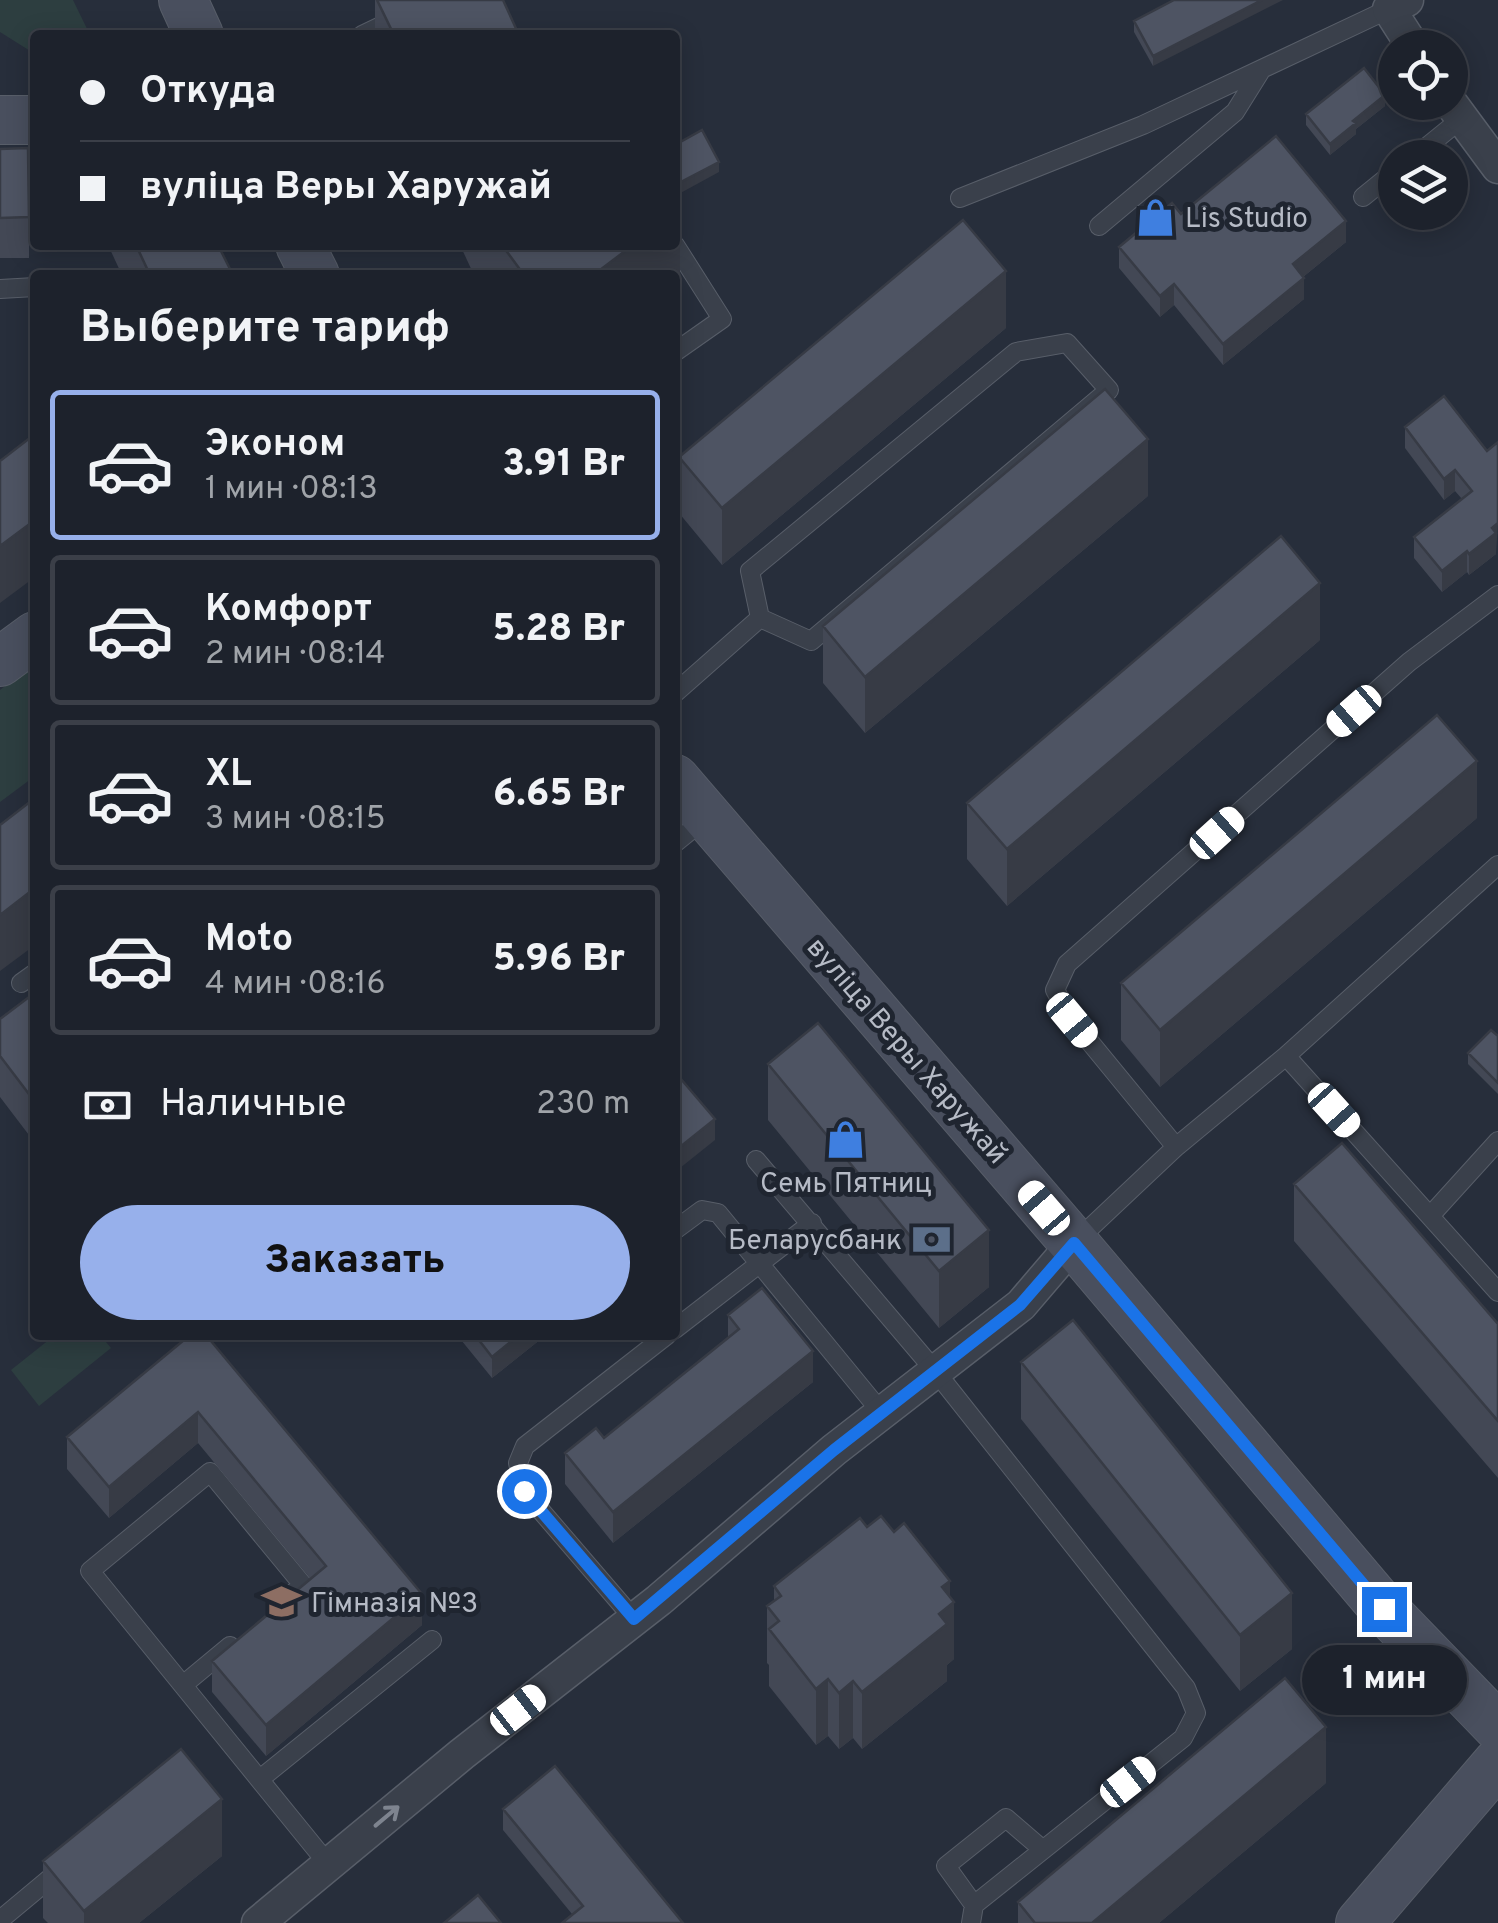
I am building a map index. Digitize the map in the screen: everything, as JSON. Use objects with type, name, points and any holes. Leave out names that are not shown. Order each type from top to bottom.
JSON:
[{"type":"main road","points":[[182,0],[197,30]]},
{"type":"main road","points":[[0,120],[30,120]]},
{"type":"main road","points":[[0,662],[30,640]]},
{"type":"main road","name":"вуліца Веры Харужай","points":[[680,795],[691,830],[1074,1243],[1384,1609],[1498,1727]]},
{"type":"main road","points":[[1360,1923],[1498,1762]]},
{"type":"street","points":[[1398,4],[1407,30]]},
{"type":"street","points":[[1462,120],[1495,164]]},
{"type":"street","points":[[258,1923],[462,1754],[634,1619],[834,1450],[1020,1305],[1074,1243]]},
{"type":"lane","points":[[372,30],[435,0]]},
{"type":"lane","points":[[960,198],[1142,125],[1398,4]]},
{"type":"lane","points":[[1100,226],[1235,112],[1260,71]]},
{"type":"lane","points":[[1429,140],[1447,120]]},
{"type":"lane","points":[[1363,197],[1378,185]]},
{"type":"lane","points":[[678,250],[722,319],[680,348]]},
{"type":"lane","points":[[0,288],[30,287]]},
{"type":"lane","points":[[1067,344],[1109,390],[811,641],[760,618],[750,571],[1016,352],[1067,344]]},
{"type":"lane","points":[[1176,1146],[1072,1020],[1055,990],[1067,964],[1409,662],[1498,595]]},
{"type":"lane","points":[[680,689],[760,618]]},
{"type":"lane","points":[[1074,1243],[1176,1146],[1286,1056],[1498,865]]},
{"type":"lane","points":[[1286,1056],[1498,1292]]},
{"type":"lane","points":[[1430,1216],[1498,1142]]},
{"type":"lane","points":[[756,1160],[936,1372],[1186,1688],[1196,1713],[1183,1738],[1042,1849],[972,1914],[946,1866],[1006,1818],[1042,1849]]},
{"type":"lane","points":[[680,1226],[702,1210],[718,1213],[882,1413]]},
{"type":"lane","points":[[680,1325],[812,1223]]},
{"type":"lane","points":[[634,1619],[524,1491],[518,1463],[524,1446],[661,1340]]},
{"type":"lane","points":[[273,1610],[303,1585],[210,1472],[90,1570],[328,1864]]},
{"type":"lane","points":[[184,1685],[243,1635]]},
{"type":"lane","points":[[260,1779],[432,1640]]},
{"type":"lane","points":[[0,1920],[79,1854]]},
{"type":"shaded area","points":[[0,0],[73,0],[88,30],[30,30],[30,51],[0,32]]},
{"type":"shaded area","points":[[30,667],[30,780],[0,802],[0,690]]},
{"type":"shaded area","points":[[49,1340],[104,1340],[111,1348],[39,1406],[11,1370]]},
{"type":"building","points":[[377,0],[503,0],[517,30],[392,30]]},
{"type":"building","points":[[1174,0],[1262,0],[1153,56],[1134,21]]},
{"type":"building","points":[[1364,68],[1378,86],[1378,101],[1330,144],[1306,114]]},
{"type":"building","points":[[702,130],[719,162],[680,182],[680,142]]},
{"type":"building","points":[[1276,136],[1346,221],[1293,264],[1304,278],[1223,344],[1174,284],[1160,296],[1119,247],[1172,203],[1181,214]]},
{"type":"building","points":[[28,148],[29,217],[0,218],[0,149]]},
{"type":"building","points":[[963,220],[1006,271],[722,508],[680,456]]},
{"type":"building","points":[[138,250],[220,250],[230,270],[148,270]]},
{"type":"building","points":[[506,250],[626,250],[600,270],[520,270]]},
{"type":"building","points":[[1105,389],[1148,439],[865,677],[823,626]]},
{"type":"building","points":[[1444,396],[1487,451],[1498,442],[1498,523],[1492,528],[1496,533],[1442,571],[1414,537],[1472,491],[1455,470],[1444,479],[1405,427]]},
{"type":"building","points":[[30,438],[30,524],[0,546],[0,461]]},
{"type":"building","points":[[1281,536],[1320,583],[1007,849],[967,803]]},
{"type":"building","points":[[1437,715],[1477,761],[1160,1030],[1121,983]]},
{"type":"building","points":[[30,802],[30,892],[0,915],[0,825]]},
{"type":"building","points":[[30,996],[30,1095],[0,1056],[0,1019]]},
{"type":"building","points":[[818,1023],[989,1230],[939,1271],[768,1064]]},
{"type":"building","points":[[1491,1030],[1498,1036],[1498,1083],[1468,1053]]},
{"type":"building","points":[[680,1078],[715,1119],[680,1147]]},
{"type":"building","points":[[1342,1143],[1498,1324],[1498,1421],[1294,1184]]},
{"type":"building","points":[[762,1288],[813,1351],[613,1512],[565,1453],[596,1428],[604,1438],[739,1329],[728,1315]]},
{"type":"building","points":[[1073,1320],[1292,1593],[1240,1635],[1021,1362]]},
{"type":"building","points":[[184,1340],[210,1340],[422,1594],[266,1725],[212,1661],[326,1566],[198,1412],[109,1487],[67,1437]]},
{"type":"building","points":[[479,1340],[513,1340],[492,1357]]},
{"type":"building","points":[[881,1516],[894,1532],[904,1523],[950,1581],[942,1587],[954,1602],[939,1614],[947,1624],[862,1692],[853,1681],[839,1693],[828,1679],[816,1689],[769,1629],[779,1621],[767,1606],[781,1596],[774,1586],[860,1518],[867,1527]]},
{"type":"building","points":[[1285,1678],[1326,1727],[1092,1923],[1035,1923],[1018,1902]]},
{"type":"building","points":[[181,1749],[222,1799],[84,1911],[43,1861]]},
{"type":"building","points":[[555,1766],[683,1923],[562,1923],[583,1906],[503,1809]]},
{"type":"building","points":[[478,1895],[501,1923],[444,1923]]},
{"type":"place","name":"Lis Studio","points":[[1155,217]]},
{"type":"place","name":"Семь Пятниц","points":[[846,1139]]},
{"type":"place","name":"Беларусбанк","points":[[932,1239]]},
{"type":"place","name":"Гімназія №3","points":[[281,1602]]},
{"type":"route","points":[[524,1491],[634,1619],[834,1450],[1020,1305],[1074,1243],[1384,1609]]}]
